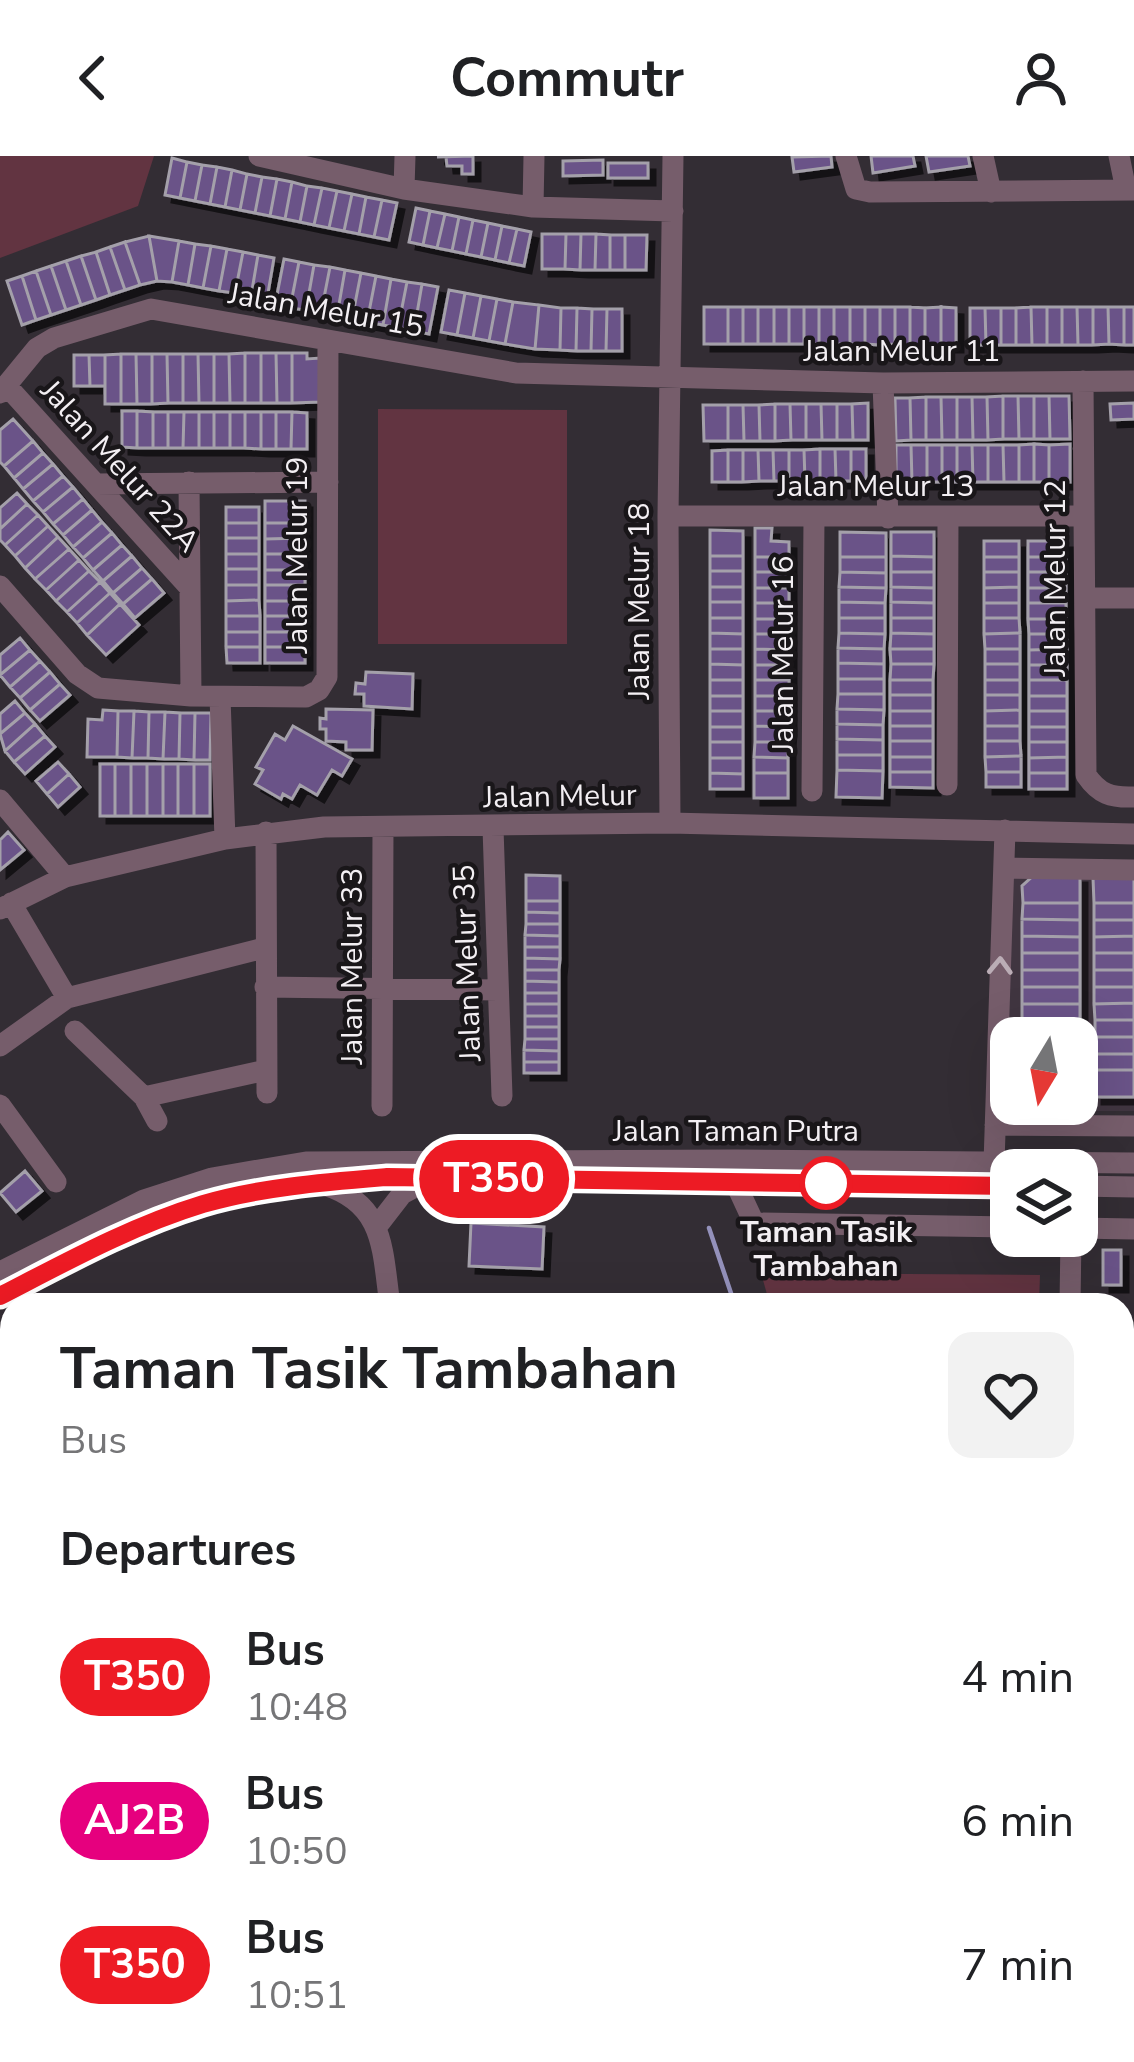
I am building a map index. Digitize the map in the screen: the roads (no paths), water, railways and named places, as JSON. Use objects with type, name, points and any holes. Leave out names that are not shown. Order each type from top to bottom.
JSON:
[{"type":"street","points":[[404,189],[405,156]]},
{"type":"street","points":[[533,207],[534,156]]},
{"type":"street","name":"Jalan Melur 18","points":[[670,823],[673,156]]},
{"type":"street","points":[[846,156],[856,189],[870,192],[1130,190],[1119,156]]},
{"type":"street","points":[[983,156],[991,192]]},
{"type":"street","points":[[264,157],[404,189],[533,207],[674,211]]},
{"type":"street","name":"Jalan Melur 15","points":[[3,389],[37,348],[54,338],[151,309],[516,374],[670,379]]},
{"type":"street","name":"Jalan Melur 19","points":[[0,586],[77,674],[98,688],[220,698],[306,697],[319,690],[327,677],[328,341]]},
{"type":"street","name":"Jalan Melur 11","points":[[670,379],[1134,381]]},
{"type":"street","name":"Jalan Melur 12","points":[[1084,380],[1086,775],[1096,790],[1115,798],[1134,797]]},
{"type":"street","points":[[883,382],[888,518]]},
{"type":"street","name":"Jalan Melur 22A","points":[[3,389],[189,587]]},
{"type":"street","points":[[189,482],[191,696]]},
{"type":"street","points":[[96,484],[328,482]]},
{"type":"street","name":"Jalan Melur 13","points":[[668,516],[1084,516]]},
{"type":"street","name":"Jalan Melur 16","points":[[812,791],[814,518]]},
{"type":"street","points":[[947,785],[948,518]]},
{"type":"street","points":[[1085,598],[1134,598]]},
{"type":"street","points":[[220,698],[225,838]]},
{"type":"street","points":[[0,800],[65,877]]},
{"type":"street","name":"Jalan Melur","points":[[6,906],[65,877],[266,832],[670,823],[1134,834]]},
{"type":"street","name":"Jalan Melur 33","points":[[382,1106],[383,827]]},
{"type":"street","name":"Jalan Melur 35","points":[[493,828],[502,1096]]},
{"type":"street","points":[[999,1017],[1005,830]]},
{"type":"street","points":[[144,1097],[266,1082],[266,832]]},
{"type":"street","points":[[1004,868],[1134,870]]},
{"type":"street","points":[[6,906],[67,998]]},
{"type":"street","points":[[0,1046],[67,998],[265,948]]},
{"type":"street","points":[[265,987],[498,990]]},
{"type":"street","points":[[76,1031],[144,1097],[157,1121]]},
{"type":"street","points":[[0,1105],[56,1182]]},
{"type":"street","points":[[994,1149],[995,1125],[1134,1126]]},
{"type":"street","name":"Jalan Taman Putra","points":[[0,1272],[144,1200],[212,1178],[306,1162],[736,1171],[990,1185]]},
{"type":"street","name":"Jalan Taman Putra","points":[[6,1293],[126,1232],[206,1203],[316,1183],[990,1163]]},
{"type":"street","name":"Jalan Taman Putra","points":[[1098,1163],[1134,1163]]},
{"type":"street","points":[[736,1171],[754,1223],[990,1227]]},
{"type":"street","points":[[378,1225],[402,1194],[431,1178]]},
{"type":"street","points":[[316,1183],[351,1196],[378,1225],[388,1293]]},
{"type":"street","points":[[1098,1186],[1134,1186]]},
{"type":"street","points":[[1098,1228],[1134,1229]]},
{"type":"street","points":[[1070,1293],[1071,1257]]},
{"type":"waterway","points":[[709,1228],[731,1293]]},
{"type":"place","name":"Taman Tasik Tambahan","points":[[826,1183]]}]
